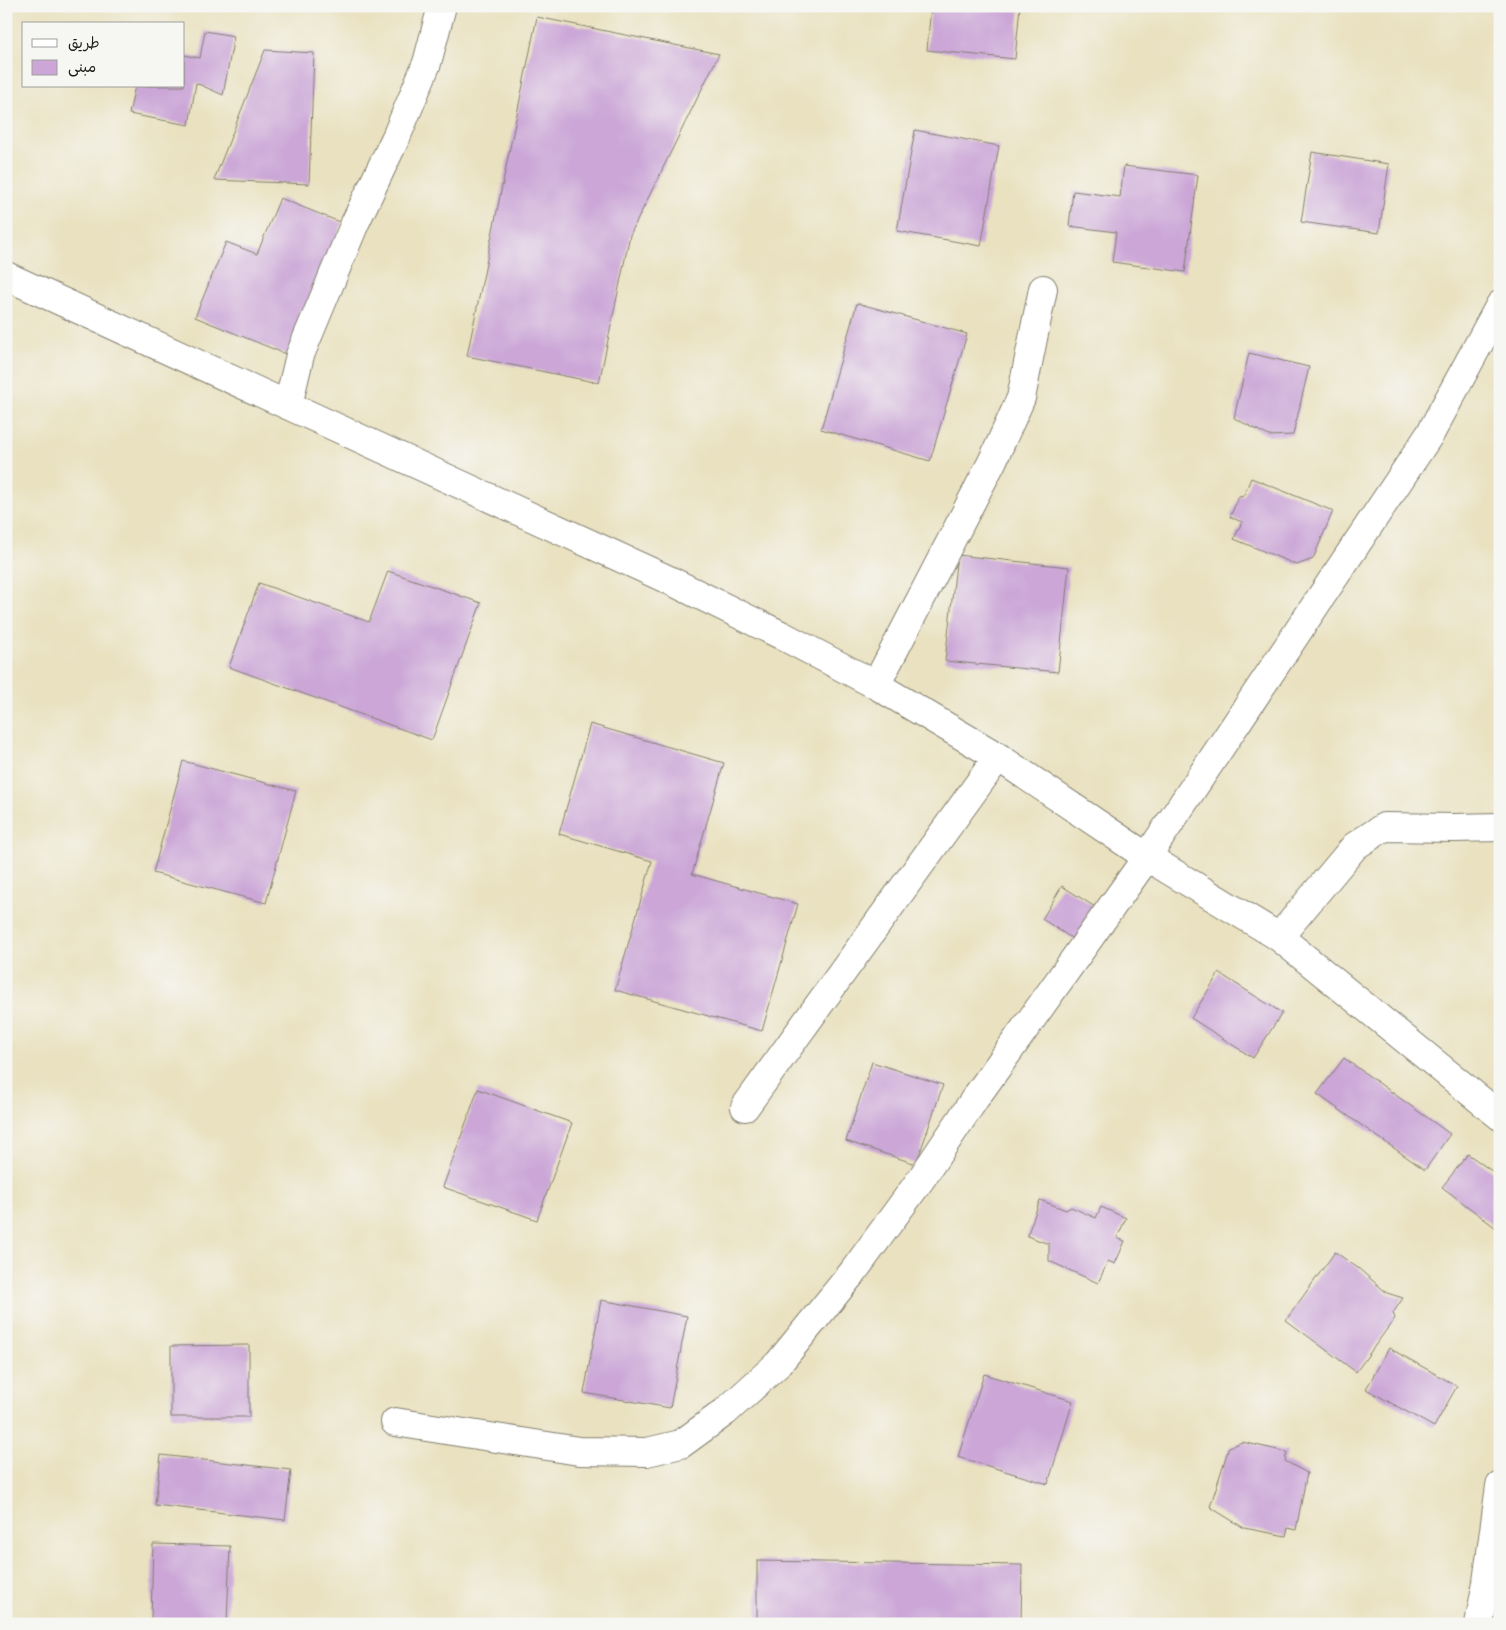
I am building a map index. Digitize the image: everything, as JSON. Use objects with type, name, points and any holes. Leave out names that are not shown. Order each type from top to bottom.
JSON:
[{"type":"street","points":[[288,405],[300,355],[355,224],[397,135],[427,62],[442,6]]},
{"type":"street","points":[[6,276],[671,582],[781,635],[876,686],[998,757],[1147,857],[1280,937],[1500,1116]]},
{"type":"street","points":[[876,686],[992,462],[1021,398],[1043,289]]},
{"type":"street","points":[[395,1422],[580,1451],[647,1452],[681,1444],[726,1412],[778,1364],[852,1272],[921,1179],[976,1097],[1147,857],[1430,434],[1500,305]]},
{"type":"street","points":[[745,1107],[998,757]]},
{"type":"street","points":[[1280,937],[1355,846],[1384,827],[1500,827]]},
{"type":"street","points":[[1479,1624],[1487,1582],[1500,1486]]},
{"type":"building","points":[[931,6],[1020,6],[1015,59],[927,50]]},
{"type":"building","points":[[537,17],[719,54],[630,235],[599,383],[467,356]]},
{"type":"building","points":[[205,31],[234,36],[223,95],[196,83],[189,125],[129,114],[135,88],[185,88],[185,55],[200,58]]},
{"type":"building","points":[[265,50],[314,53],[309,184],[214,180]]},
{"type":"building","points":[[915,130],[999,146],[981,246],[897,231]]},
{"type":"building","points":[[1312,152],[1389,164],[1379,233],[1301,222]]},
{"type":"building","points":[[1124,166],[1198,175],[1185,272],[1112,262],[1116,232],[1069,226],[1073,191],[1120,197]]},
{"type":"building","points":[[280,198],[342,223],[288,355],[195,317],[226,242],[257,254]]},
{"type":"building","points":[[857,303],[967,334],[930,461],[821,429]]},
{"type":"building","points":[[1249,353],[1309,367],[1293,435],[1269,436],[1234,418]]},
{"type":"building","points":[[1251,478],[1333,511],[1313,559],[1297,565],[1234,539],[1242,522],[1230,517],[1239,496],[1244,495]]},
{"type":"building","points":[[957,555],[1069,567],[1058,672],[945,661]]},
{"type":"building","points":[[388,571],[481,603],[432,740],[229,667],[259,583],[369,622]]},
{"type":"building","points":[[590,724],[724,763],[692,874],[798,904],[762,1031],[615,990],[652,861],[559,834]]},
{"type":"building","points":[[183,761],[296,791],[266,903],[153,873]]},
{"type":"building","points":[[1062,886],[1114,919],[1093,952],[1042,919]]},
{"type":"building","points":[[1219,973],[1282,1013],[1253,1058],[1191,1018]]},
{"type":"building","points":[[1344,1058],[1450,1134],[1425,1170],[1317,1094]]},
{"type":"building","points":[[872,1062],[943,1085],[916,1164],[846,1141]]},
{"type":"building","points":[[478,1089],[572,1123],[537,1220],[443,1187]]},
{"type":"building","points":[[1468,1154],[1500,1177],[1500,1231],[1442,1187]]},
{"type":"building","points":[[1040,1200],[1066,1210],[1071,1207],[1096,1218],[1101,1207],[1126,1218],[1117,1238],[1125,1241],[1115,1264],[1108,1261],[1098,1283],[1049,1261],[1049,1244],[1027,1236]]},
{"type":"building","points":[[1335,1252],[1358,1268],[1387,1293],[1403,1298],[1393,1313],[1395,1318],[1356,1372],[1286,1320]]},
{"type":"building","points":[[601,1300],[687,1316],[670,1408],[584,1393]]},
{"type":"building","points":[[249,1345],[249,1417],[171,1417],[171,1346]]},
{"type":"building","points":[[1389,1348],[1457,1386],[1434,1427],[1366,1389]]},
{"type":"building","points":[[984,1374],[1073,1401],[1048,1484],[958,1457]]},
{"type":"building","points":[[1242,1442],[1287,1452],[1285,1461],[1307,1473],[1296,1530],[1288,1528],[1286,1536],[1244,1528],[1210,1507],[1229,1447]]},
{"type":"building","points":[[161,1455],[291,1470],[285,1520],[155,1505]]},
{"type":"building","points":[[153,1544],[230,1546],[227,1623],[151,1620]]},
{"type":"building","points":[[757,1561],[1022,1565],[1021,1624],[757,1624]]}]
